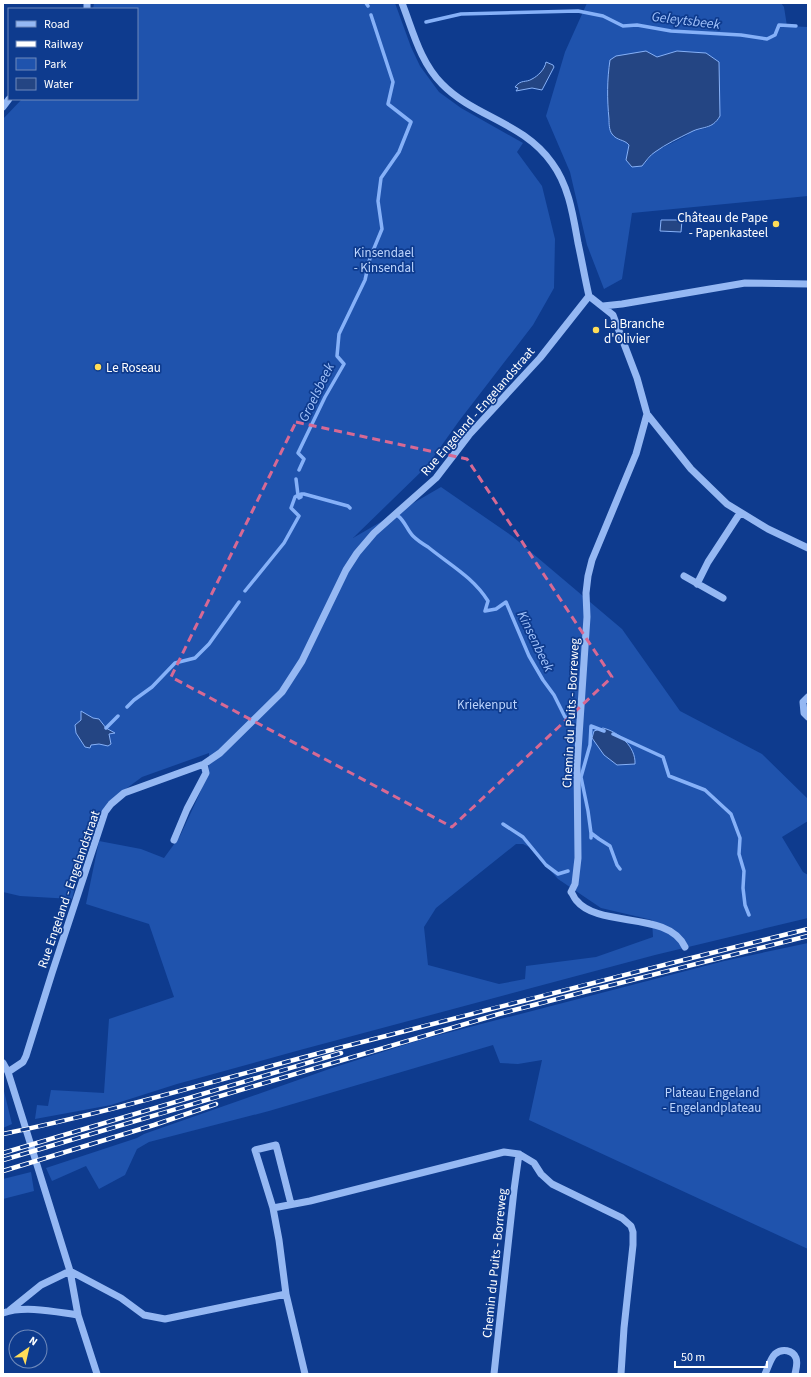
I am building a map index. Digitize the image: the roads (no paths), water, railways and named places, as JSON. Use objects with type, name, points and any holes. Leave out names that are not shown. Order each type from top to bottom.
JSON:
[{"type":"street","points":[[402,3],[424,62],[442,84],[462,100],[517,130],[534,142],[552,162],[562,180],[569,198],[589,296],[613,315],[638,378],[647,414],[691,469],[727,504],[768,529],[808,548]]},
{"type":"street","points":[[603,306],[745,283],[808,284]]},
{"type":"street","name":"Rue Engeland - Engelandstraat","points":[[8,1072],[23,1062],[26,1056],[105,812],[111,804],[124,793],[204,764],[220,753],[282,692],[312,642],[346,570],[357,553],[374,532],[436,478],[469,435],[540,358],[589,296]]},
{"type":"street","name":"Chemin du Puits - Borreweg","points":[[647,414],[636,454],[592,560],[588,576],[586,593],[587,629],[577,766],[578,858],[575,884],[571,892],[576,900],[583,906],[596,913],[651,924],[668,930],[676,935],[685,947]]},
{"type":"street","points":[[697,584],[708,562],[740,513]]},
{"type":"street","points":[[684,576],[723,598]]},
{"type":"street","points":[[808,697],[803,702],[804,713],[808,717]]},
{"type":"street","points":[[174,840],[187,809],[206,773],[204,764]]},
{"type":"street","points":[[3,1064],[8,1072],[70,1271],[78,1315],[97,1374]]},
{"type":"street","points":[[291,1204],[276,1145],[255,1150],[273,1208],[286,1294],[305,1374]]},
{"type":"street","points":[[273,1208],[310,1201],[504,1152],[519,1154],[534,1163],[541,1174],[552,1184],[614,1213],[631,1226],[633,1232],[633,1244],[624,1328],[621,1374]]},
{"type":"street","name":"Chemin du Puits - Borreweg","points":[[494,1374],[519,1154]]},
{"type":"street","points":[[70,1271],[121,1298],[144,1315],[165,1319],[286,1294]]},
{"type":"street","points":[[6,1312],[41,1285],[70,1271]]},
{"type":"street","points":[[6,1312],[36,1310],[78,1315]]},
{"type":"street","points":[[765,1374],[773,1357],[779,1351],[783,1350],[791,1352],[796,1358],[797,1362],[795,1374]]},
{"type":"water","points":[[646,51],[657,57],[677,51],[706,53],[719,62],[720,116],[714,124],[695,130],[659,149],[651,155],[642,166],[632,167],[626,160],[629,145],[614,136],[610,129],[608,97],[609,67],[610,60],[616,56]]},
{"type":"water","points":[[546,62],[554,67],[542,90],[532,88],[516,91],[518,88],[515,87],[521,82],[530,80],[537,76],[543,70]]},
{"type":"water","points":[[661,220],[682,220],[681,232],[660,231]]},
{"type":"water","points":[[81,711],[93,718],[99,719],[106,728],[115,733],[109,734],[111,744],[108,746],[99,744],[91,745],[90,748],[85,747],[76,733],[75,725],[81,720]]},
{"type":"water","points":[[603,728],[615,733],[630,746],[635,758],[635,764],[617,765],[604,755],[592,738],[594,731]]},
{"type":"waterway","name":"Geleytsbeek","points":[[426,22],[461,14],[578,11],[603,16],[623,26],[637,25],[671,31],[741,35],[767,39],[775,35],[779,25],[796,26]]},
{"type":"waterway","name":"Groelsbeek","points":[[299,470],[304,459],[298,453],[325,397],[344,364],[337,356],[339,334],[365,280],[370,258],[382,229],[378,201],[381,178],[399,152],[411,122],[388,104],[393,82],[371,15]]},
{"type":"waterway","name":"Groelsbeek","points":[[245,591],[284,543],[299,516],[291,508],[295,497],[298,495],[296,479]]},
{"type":"waterway","name":"Kinsenbeek","points":[[298,495],[299,498],[301,497],[301,494],[304,494],[348,506],[350,508]]},
{"type":"waterway","name":"Kinsenbeek","points":[[398,516],[411,534],[461,572],[475,585],[488,601],[485,611],[496,609],[506,602],[529,656],[554,695],[565,717],[572,719]]},
{"type":"waterway","name":"Groelsbeek","points":[[127,707],[152,687],[175,663],[195,658],[209,644],[239,602]]},
{"type":"waterway","name":"Groelsbeek","points":[[106,728],[118,716]]},
{"type":"waterway","points":[[591,838],[588,811],[581,777],[590,745],[591,726],[604,731]]},
{"type":"waterway","name":"Kinsenbeek","points":[[613,734],[663,757],[669,776],[705,790],[731,814],[740,838],[739,854],[744,871],[743,888],[745,905],[749,915]]},
{"type":"waterway","points":[[503,824],[523,837],[546,865],[558,874],[568,871]]},
{"type":"waterway","points":[[591,833],[610,846],[620,869]]},
{"type":"railway","points":[[3,1134],[128,1105],[293,1060],[571,988],[808,929]]},
{"type":"railway","points":[[3,1160],[499,1014],[808,936]]},
{"type":"railway","points":[[3,1153],[341,1053]]},
{"type":"railway","points":[[3,1171],[154,1125],[216,1104]]},
{"type":"place","name":"Château de Pape - Papenkasteel","points":[[776,224]]},
{"type":"place","name":"La Branche d'Olivier","points":[[596,330]]},
{"type":"place","name":"Le Roseau","points":[[98,367]]},
{"type":"park label","name":"Kinsendael - Kinsendal","points":[[384,260]]},
{"type":"park label","name":"Kriekenput","points":[[487,704]]},
{"type":"park label","name":"Plateau Engeland - Engelandplateau","points":[[712,1100]]}]
